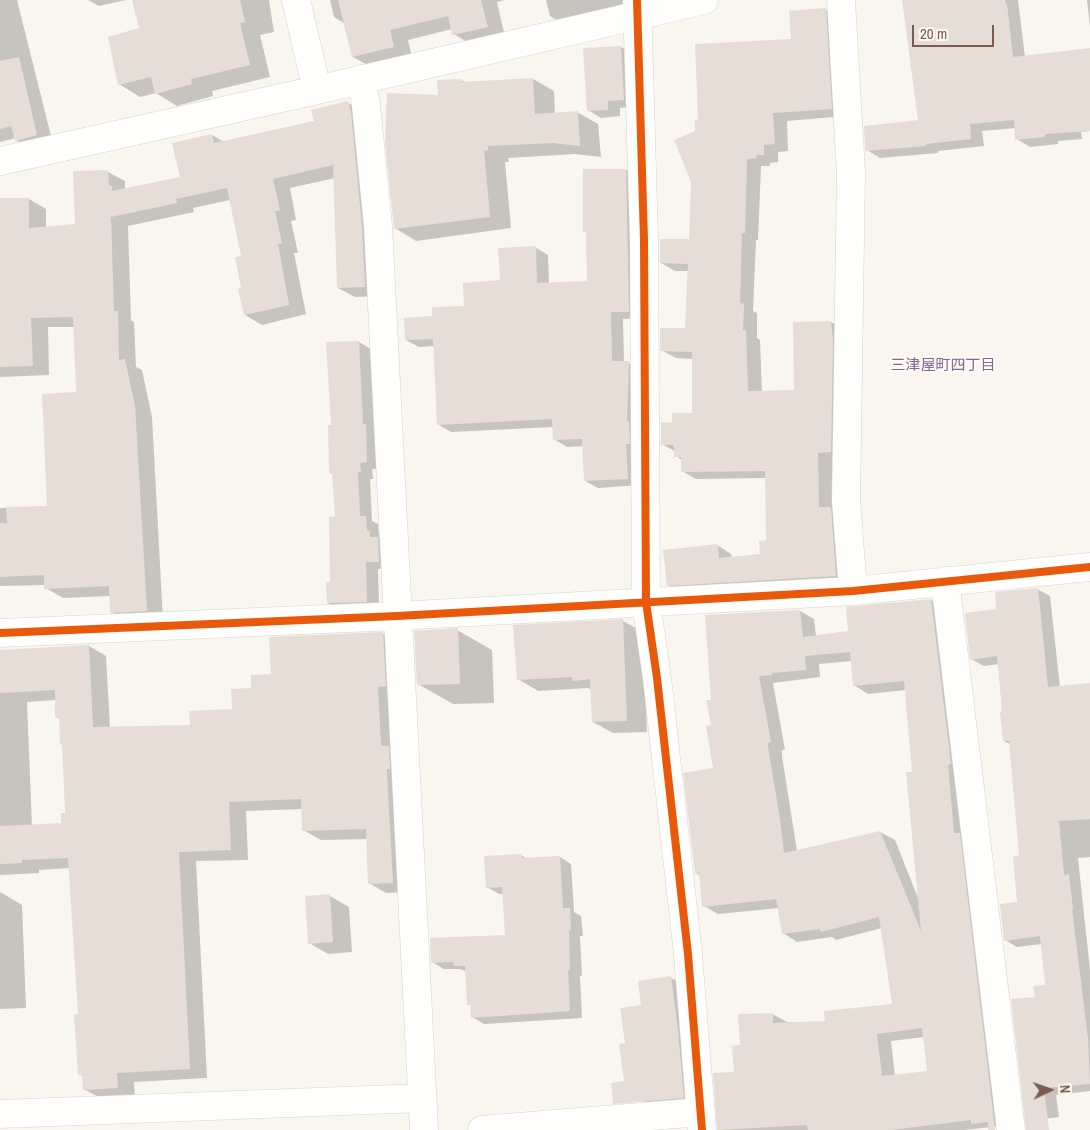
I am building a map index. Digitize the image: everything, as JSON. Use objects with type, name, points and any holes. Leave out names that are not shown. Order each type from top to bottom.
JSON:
[{"type":"street","points":[[296,0],[317,90]]},
{"type":"street","points":[[0,161],[317,90],[637,7],[704,0]]},
{"type":"street","points":[[841,0],[851,173],[846,500],[853,591]]},
{"type":"street","points":[[482,1130],[702,1121],[687,944],[657,678],[646,602],[644,240],[637,7]]},
{"type":"street","points":[[361,79],[366,105],[378,226],[424,1130]]},
{"type":"street","points":[[0,633],[397,616],[853,591],[1090,567]]},
{"type":"street","points":[[945,581],[1011,1130]]},
{"type":"street","points":[[0,1114],[422,1098]]},
{"type":"building","points":[[132,0],[240,0],[245,22],[240,23],[250,65],[191,79],[192,84],[155,94],[151,77],[118,85],[108,37],[139,28]]},
{"type":"building","points":[[338,0],[481,0],[488,27],[452,35],[448,16],[390,30],[394,47],[352,57]]},
{"type":"building","points":[[902,0],[1005,0],[1013,57],[1090,48],[1090,131],[1045,134],[1045,137],[1015,140],[1014,120],[970,124],[971,139],[926,144],[926,146],[865,151],[864,126],[918,120]]},
{"type":"building","points":[[826,8],[832,109],[773,113],[775,144],[764,145],[764,155],[756,155],[757,158],[747,159],[745,233],[742,233],[740,303],[744,304],[743,330],[746,330],[748,391],[794,390],[793,322],[831,321],[833,340],[831,452],[818,453],[819,507],[831,507],[836,576],[667,586],[663,550],[718,544],[719,558],[760,554],[759,541],[766,540],[765,471],[681,472],[681,457],[674,457],[674,445],[661,445],[661,422],[672,423],[672,413],[692,413],[692,352],[660,351],[660,328],[685,328],[688,264],[660,263],[660,239],[689,239],[691,182],[674,140],[695,131],[695,120],[698,120],[695,44],[791,39],[789,11]]},
{"type":"building","points":[[621,46],[624,100],[608,101],[608,110],[587,111],[583,48]]},
{"type":"building","points":[[19,57],[37,135],[15,141],[11,126],[0,129],[0,61]]},
{"type":"building","points":[[533,78],[535,114],[578,111],[580,146],[553,143],[488,146],[488,150],[484,151],[490,217],[394,229],[385,142],[387,93],[438,95],[437,80],[462,79],[462,82]]},
{"type":"building","points":[[348,101],[351,112],[362,227],[365,287],[337,288],[333,165],[273,179],[280,210],[275,211],[282,243],[278,244],[289,305],[244,315],[238,289],[241,288],[235,257],[241,256],[227,188],[176,199],[177,203],[111,217],[114,311],[118,311],[119,360],[125,359],[135,406],[147,611],[110,613],[109,586],[44,589],[44,575],[0,577],[0,523],[7,523],[6,507],[47,506],[42,394],[76,392],[73,317],[31,318],[33,366],[0,367],[0,198],[29,198],[29,228],[75,224],[73,171],[108,170],[109,186],[112,186],[112,191],[180,177],[172,143],[212,134],[214,143],[314,121],[311,110]]},
{"type":"building","points":[[583,169],[626,169],[629,312],[611,312],[612,361],[629,361],[627,421],[629,421],[630,444],[626,444],[628,479],[584,481],[582,439],[553,440],[552,419],[437,425],[433,339],[405,340],[404,318],[432,316],[432,307],[464,306],[463,283],[500,280],[498,248],[536,246],[537,283],[587,281],[586,232],[583,232]]},
{"type":"building","points":[[359,341],[363,424],[366,424],[367,462],[360,463],[361,472],[358,472],[360,516],[366,516],[367,531],[370,531],[370,537],[378,537],[379,562],[366,562],[367,602],[327,603],[326,582],[330,582],[329,517],[335,516],[332,473],[329,473],[328,425],[331,425],[326,342]]},
{"type":"building","points":[[1038,588],[1048,687],[1090,683],[1090,819],[1059,821],[1064,875],[1069,874],[1088,1039],[1090,1084],[1044,1088],[1049,1130],[1026,1130],[1011,999],[1035,997],[1033,986],[1045,985],[1040,936],[1004,941],[1000,904],[1017,902],[1013,856],[1019,856],[1009,741],[1003,741],[997,656],[970,660],[965,613],[996,609],[995,592]]},
{"type":"building","points":[[931,599],[951,764],[948,765],[954,833],[960,833],[995,1130],[988,1130],[988,1122],[971,1124],[971,1120],[891,1130],[808,1130],[807,1125],[717,1130],[713,1073],[734,1072],[732,1046],[740,1045],[738,1014],[773,1013],[773,1023],[825,1021],[824,1011],[892,1004],[879,917],[821,932],[820,929],[782,934],[776,899],[702,907],[699,873],[695,873],[683,773],[713,768],[706,726],[711,725],[706,700],[711,700],[705,615],[800,610],[803,637],[848,631],[846,607]],"holes":[[[850,652],[853,686],[904,681],[912,772],[906,772],[921,931],[880,831],[784,853],[768,747],[768,743],[771,742],[759,676],[806,670],[805,656]],[[922,1028],[927,1071],[882,1076],[877,1034]]]},
{"type":"building","points":[[623,619],[627,721],[592,722],[590,679],[573,681],[572,677],[517,680],[513,625]]},
{"type":"building","points":[[458,628],[460,684],[417,685],[414,631]]},
{"type":"building","points":[[383,632],[386,686],[378,687],[381,746],[389,746],[390,769],[387,769],[387,774],[393,883],[368,884],[366,829],[302,831],[301,799],[229,802],[231,850],[179,852],[190,1069],[117,1073],[118,1088],[83,1090],[82,1075],[78,1075],[74,1014],[78,1014],[68,858],[22,860],[22,863],[0,864],[0,826],[61,823],[61,813],[65,813],[62,744],[60,745],[59,717],[55,717],[55,690],[0,693],[0,650],[89,645],[93,727],[190,725],[189,711],[232,709],[231,689],[251,688],[251,675],[271,674],[269,637]]},
{"type":"building","points":[[522,854],[522,858],[560,856],[563,908],[570,908],[570,970],[568,970],[570,1011],[471,1018],[470,1005],[467,1005],[465,966],[454,966],[453,962],[431,963],[430,938],[505,935],[502,887],[486,888],[484,856]]},
{"type":"building","points":[[330,894],[333,942],[308,944],[305,896]]},
{"type":"building","points":[[671,976],[684,1098],[613,1104],[611,1083],[624,1081],[619,1044],[625,1043],[620,1008],[641,1005],[638,981]]},
{"type":"cycle path","points":[[637,0],[644,240],[646,602],[657,678],[688,954],[702,1130]]},
{"type":"cycle path","points":[[0,633],[397,616],[853,591],[1090,567]]},
{"type":"district","name":"三津屋町四丁目","points":[[943,366]]}]
